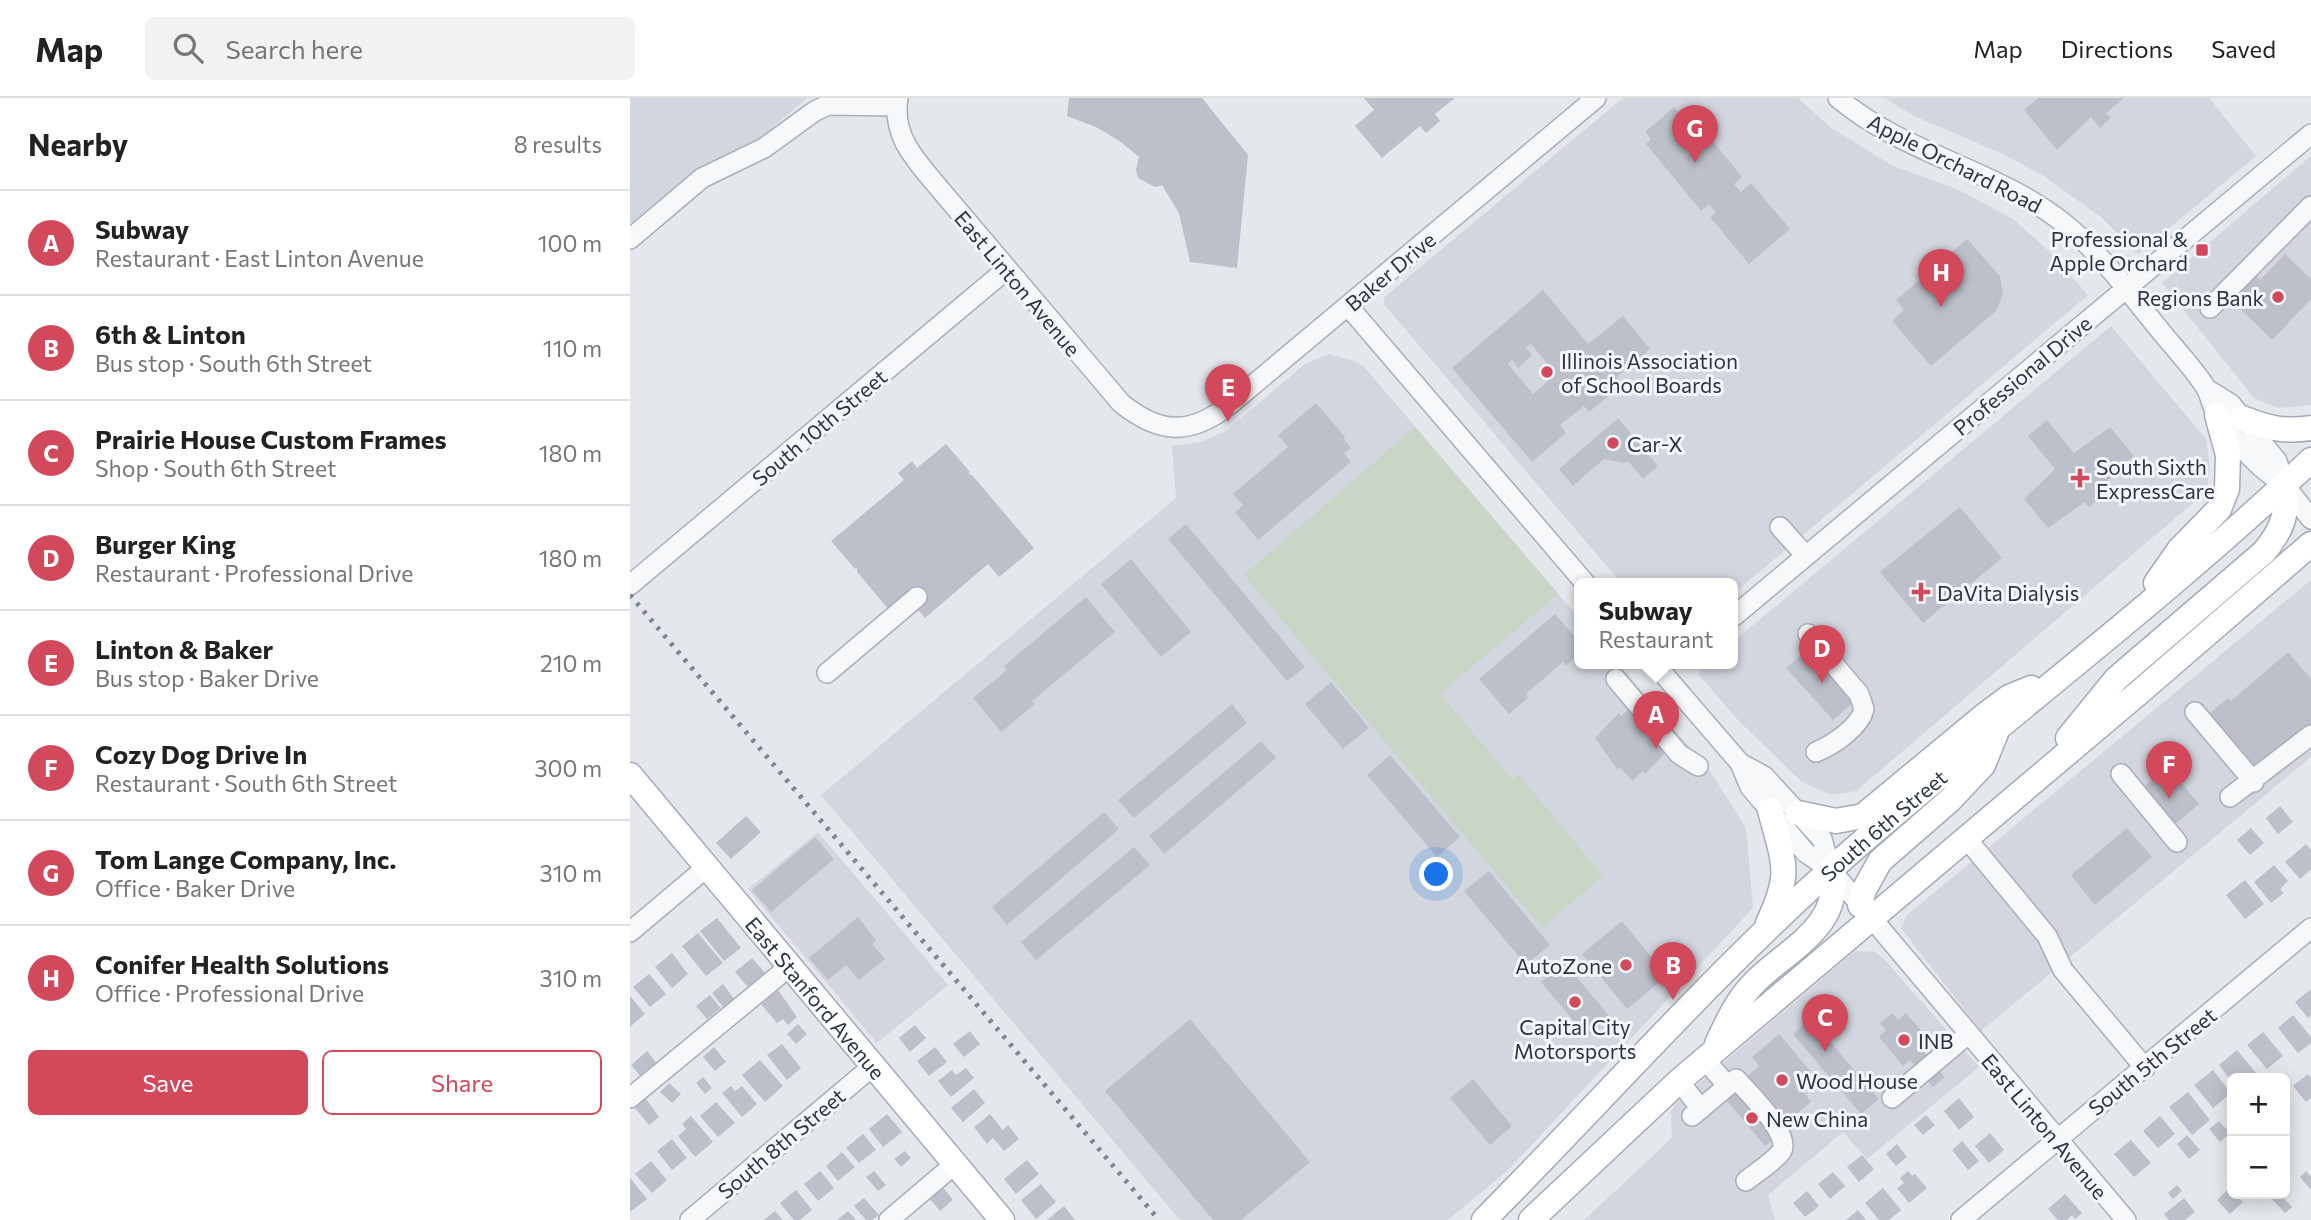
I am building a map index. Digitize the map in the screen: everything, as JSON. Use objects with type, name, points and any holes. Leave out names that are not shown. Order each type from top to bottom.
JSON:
[{"type":"main road","points":[[2134,614],[2179,551],[2219,509],[2227,489],[2228,455],[2217,415]]},
{"type":"main road","points":[[2242,418],[2268,429],[2288,432],[2311,428]]},
{"type":"main road","name":"South 6th Street","points":[[1484,1220],[1763,933],[1831,870],[2134,614],[2311,460]]},
{"type":"main road","points":[[2031,783],[2116,679],[2264,552],[2274,540],[2286,514],[2284,484]]},
{"type":"main road","points":[[1531,1220],[1679,1081],[1866,912],[1966,838],[2311,544]]},
{"type":"main road","points":[[1798,813],[1836,821],[1863,816],[2009,697],[2061,676]]},
{"type":"main road","points":[[1866,912],[1864,890],[1880,861],[1950,800],[1983,765],[1997,729]]},
{"type":"main road","name":"East Stanford Avenue","points":[[630,775],[1002,1220]]},
{"type":"main road","points":[[1763,933],[1779,899],[1785,869],[1770,810]]},
{"type":"main road","points":[[1709,1055],[1732,1009],[1756,981],[1824,919],[1833,890],[1831,870]]},
{"type":"street","name":"Baker Drive","points":[[1174,428],[1199,424],[1220,412],[1597,98]]},
{"type":"street","name":"Apple Orchard Road","points":[[1838,98],[1878,126],[1921,149],[2006,185],[2041,206],[2074,232],[2126,288],[2207,389],[2217,415],[2263,471],[2284,484],[2311,519]]},
{"type":"street","points":[[630,239],[702,178],[764,148],[816,111],[828,105],[898,102]]},
{"type":"street","name":"East Linton Avenue","points":[[898,102],[899,129],[911,154],[1007,269],[1121,403],[1142,420],[1174,428]]},
{"type":"street","name":"Professional Drive","points":[[1738,613],[2311,134]]},
{"type":"street","points":[[2210,308],[2311,206]]},
{"type":"street","name":"South 10th Street","points":[[630,585],[1007,269]]},
{"type":"street","points":[[1348,306],[1581,578]]},
{"type":"street","name":"Apple Orchard Road","points":[[2207,389],[2231,404],[2277,461],[2284,484]]},
{"type":"street","points":[[1780,527],[1806,556]]},
{"type":"street","points":[[827,673],[917,597]]},
{"type":"street","points":[[1808,634],[1859,694],[1864,709],[1858,722],[1828,747],[1816,752]]},
{"type":"street","name":"East Linton Avenue","points":[[1666,669],[1740,763],[1750,787],[1806,853],[1831,870],[2126,1220]]},
{"type":"street","points":[[1616,679],[1679,754],[1698,766]]},
{"type":"street","points":[[2191,716],[2243,789],[2311,735]]},
{"type":"street","name":"East Linton Avenue","points":[[1740,763],[1764,776],[1822,839],[1831,870]]},
{"type":"street","points":[[2121,774],[2177,842]]},
{"type":"street","points":[[1966,838],[2047,936],[2063,970],[2145,1068]]},
{"type":"street","points":[[630,932],[707,866]]},
{"type":"street","name":"South 5th Street","points":[[1961,1220],[2311,929]]},
{"type":"street","points":[[630,1098],[790,966]]},
{"type":"street","points":[[1892,1098],[1968,1034]]},
{"type":"street","points":[[1709,1055],[1732,1083],[1778,1128],[1784,1143],[1782,1152],[1746,1181]]},
{"type":"street","name":"South 8th Street","points":[[690,1220],[873,1066]]},
{"type":"street","points":[[1679,1081],[1697,1112],[1732,1083]]},
{"type":"street","points":[[888,1220],[955,1164]]},
{"type":"shaded area","points":[[630,98],[807,98],[761,137],[697,168],[630,224]]},
{"type":"shaded area","points":[[1623,98],[1798,98],[1830,127],[1891,165],[1959,190],[2013,219],[2049,251],[2088,295],[1738,590],[1738,578],[1617,578],[1384,304],[1384,298]]},
{"type":"shaded area","points":[[1885,98],[2209,98],[2256,156],[2138,254],[2101,217],[2044,176],[2003,154],[1912,115]]},
{"type":"shaded area","points":[[2311,156],[2311,405],[2279,408],[2254,398],[2162,283]]},
{"type":"shaded area","points":[[2111,326],[2206,439],[2210,469],[2207,486],[2193,503],[1856,791],[1831,795],[1802,782],[1738,720],[1698,674],[1703,669],[1738,669],[1738,638]]},
{"type":"shaded area","points":[[1329,354],[1355,361],[1365,368],[1574,612],[1574,669],[1623,669],[1710,771],[1746,828],[1753,908],[1508,1170],[1448,1220],[1180,1220],[821,795],[1176,498],[1172,446],[1200,442],[1226,431],[1305,364]]},
{"type":"shaded area","points":[[2311,580],[2311,757],[1981,1031],[1901,928],[1907,915]]},
{"type":"shaded area","points":[[818,832],[948,985],[877,1043],[748,889]]},
{"type":"shaded area","points":[[1855,951],[1875,952],[1884,959],[1979,1067],[1867,1159],[1843,1132],[1768,1195],[1775,1220],[1584,1220],[1672,1138],[1671,1112],[1675,1104]]},
{"type":"green space","points":[[1415,427],[1558,594],[1440,694],[1513,780],[1519,775],[1603,876],[1542,928],[1244,575]]},
{"type":"building","points":[[1069,98],[1202,98],[1248,155],[1237,268],[1190,262],[1179,213],[1162,185],[1155,187],[1138,178],[1136,170],[1139,157],[1121,142],[1096,127],[1067,116]]},
{"type":"building","points":[[1364,98],[1455,98],[1435,114],[1440,121],[1426,133],[1420,126],[1382,158],[1355,126],[1374,110]]},
{"type":"building","points":[[2038,98],[2124,98],[2106,113],[2111,118],[2100,128],[2091,117],[2057,150],[2024,110]]},
{"type":"building","points":[[1674,107],[1682,117],[1693,108],[1698,114],[1705,109],[1717,123],[1710,128],[1716,135],[1711,139],[1742,177],[1734,184],[1741,192],[1751,183],[1790,229],[1749,264],[1710,217],[1716,213],[1709,204],[1701,211],[1646,144],[1651,139],[1645,132]]},
{"type":"building","points":[[1967,239],[2000,276],[2003,294],[1996,311],[1931,366],[1892,321],[1904,310],[1896,300]]},
{"type":"building","points":[[2285,254],[2311,279],[2311,299],[2272,340],[2236,305],[2242,298],[2223,279],[2236,267],[2248,279],[2254,274],[2260,280]]},
{"type":"building","points":[[1543,290],[1588,344],[1623,316],[1650,349],[1617,377],[1623,384],[1589,412],[1584,406],[1560,425],[1566,433],[1532,462],[1452,368]],"holes":[[[1531,344],[1556,374],[1533,394],[1508,364],[1512,360],[1518,368],[1532,355],[1526,348]]]},
{"type":"building","points":[[1316,403],[1345,437],[1344,440],[1351,448],[1344,453],[1351,462],[1258,540],[1235,512],[1243,505],[1233,494],[1288,447],[1278,435]]},
{"type":"building","points":[[1618,418],[1658,466],[1643,479],[1628,461],[1625,463],[1604,459],[1573,486],[1559,469]]},
{"type":"building","points":[[2047,420],[2074,453],[2110,427],[2134,456],[2102,486],[2107,492],[2089,507],[2085,502],[2048,528],[2024,499],[2055,469],[2028,436]]},
{"type":"building","points":[[946,444],[970,472],[968,474],[972,475],[1034,548],[999,577],[988,564],[925,618],[915,606],[891,612],[857,572],[857,567],[855,569],[831,541],[904,480],[898,473],[912,461],[917,468]]},
{"type":"building","points":[[1960,507],[2002,558],[1923,623],[1880,572]]},
{"type":"building","points":[[1186,524],[1305,667],[1287,681],[1168,539]]},
{"type":"building","points":[[1131,559],[1191,632],[1161,657],[1101,584]]},
{"type":"building","points":[[1086,597],[1115,632],[1032,701],[1035,704],[1001,732],[973,698],[1007,670],[1004,666]]},
{"type":"building","points":[[1555,614],[1574,636],[1574,659],[1566,666],[1563,662],[1526,694],[1528,698],[1509,714],[1479,679]]},
{"type":"building","points":[[1813,645],[1854,702],[1833,720],[1786,668]]},
{"type":"building","points":[[2288,652],[2311,679],[2311,725],[2255,772],[2204,718],[2228,698],[2231,701]]},
{"type":"building","points":[[1331,682],[1369,728],[1343,749],[1305,704]]},
{"type":"building","points":[[1232,704],[1247,723],[1134,818],[1118,800]]},
{"type":"building","points":[[1633,706],[1669,749],[1645,774],[1643,771],[1632,781],[1620,767],[1617,769],[1595,738],[1619,713],[1621,716]]},
{"type":"building","points":[[1261,741],[1276,758],[1164,854],[1149,836]]},
{"type":"building","points":[[1390,755],[1460,837],[1437,857],[1367,775]]},
{"type":"building","points":[[2168,767],[2199,804],[2172,827],[2141,789]]},
{"type":"building","points":[[2280,806],[2293,822],[2278,834],[2266,818]]},
{"type":"building","points":[[1104,812],[1119,829],[1007,925],[992,907]]},
{"type":"building","points":[[746,816],[761,832],[731,859],[716,843]]},
{"type":"building","points":[[2127,828],[2152,857],[2095,905],[2071,875]]},
{"type":"building","points":[[2251,828],[2264,843],[2250,855],[2237,840]]},
{"type":"building","points":[[815,837],[834,859],[771,912],[752,890]]},
{"type":"building","points":[[2306,844],[2311,850],[2311,869],[2300,879],[2285,862]]},
{"type":"building","points":[[1134,847],[1150,865],[1036,960],[1021,942]]},
{"type":"building","points":[[2274,865],[2288,881],[2280,889],[2284,893],[2271,903],[2254,882]]},
{"type":"building","points":[[1489,871],[1550,945],[1526,965],[1464,891]]},
{"type":"building","points":[[2245,880],[2264,904],[2245,919],[2226,895]]},
{"type":"building","points":[[858,917],[876,940],[872,944],[885,959],[859,980],[846,965],[828,980],[809,958]]},
{"type":"building","points":[[717,918],[741,948],[724,961],[700,931]]},
{"type":"building","points":[[1622,921],[1667,976],[1627,1009],[1582,954]]},
{"type":"building","points":[[698,933],[723,963],[706,976],[682,946]]},
{"type":"building","points":[[672,953],[688,974],[672,988],[655,967]]},
{"type":"building","points":[[752,958],[765,973],[748,987],[735,972]]},
{"type":"building","points":[[1564,962],[1610,1017],[1587,1037],[1541,982]]},
{"type":"building","points":[[649,974],[666,994],[650,1007],[633,987]]},
{"type":"building","points":[[723,984],[734,999],[723,1007],[712,993]]},
{"type":"building","points":[[2311,989],[2311,1015],[2308,1018],[2295,1002]]},
{"type":"building","points":[[778,990],[797,1017],[788,1025],[783,1019],[777,1023],[761,1004]]},
{"type":"building","points":[[710,995],[721,1008],[707,1019],[696,1006]]},
{"type":"building","points":[[630,996],[645,1014],[630,1027]]},
{"type":"building","points":[[1892,1013],[1898,1020],[1906,1013],[1931,1042],[1922,1050],[1945,1077],[1933,1087],[1910,1060],[1903,1066],[1879,1037],[1886,1030],[1880,1023]]},
{"type":"building","points":[[2293,1015],[2311,1037],[2311,1043],[2298,1053],[2278,1028]]},
{"type":"building","points":[[1810,1018],[1879,1099],[1861,1114],[1793,1034]]},
{"type":"building","points":[[1190,1019],[1310,1162],[1241,1220],[1213,1220],[1105,1091]]},
{"type":"building","points":[[798,1024],[807,1034],[796,1044],[787,1034]]},
{"type":"building","points":[[915,1025],[926,1038],[910,1052],[899,1038]]},
{"type":"building","points":[[970,1031],[980,1044],[964,1057],[953,1044]]},
{"type":"building","points":[[2263,1032],[2283,1056],[2267,1069],[2247,1045]]},
{"type":"building","points":[[1779,1034],[1812,1073],[1798,1085],[1811,1102],[1786,1122],[1748,1076],[1759,1066],[1752,1057]]},
{"type":"building","points":[[782,1044],[801,1068],[787,1080],[767,1055]]},
{"type":"building","points":[[714,1047],[726,1062],[715,1071],[703,1057]]},
{"type":"building","points":[[935,1047],[947,1062],[929,1076],[917,1061]]},
{"type":"building","points":[[2237,1050],[2256,1073],[2227,1073],[2227,1075],[2219,1065]]},
{"type":"building","points":[[647,1051],[659,1066],[643,1079],[631,1065]]},
{"type":"building","points":[[760,1060],[783,1086],[765,1102],[742,1075]]},
{"type":"building","points":[[966,1068],[974,1078],[951,1097],[938,1081],[952,1070],[956,1075]]},
{"type":"building","points":[[2213,1070],[2227,1088],[2227,1096],[2213,1108],[2194,1085]]},
{"type":"building","points":[[2308,1074],[2311,1078],[2311,1098],[2306,1102],[2293,1086]]},
{"type":"building","points":[[703,1077],[712,1088],[705,1094],[696,1083]]},
{"type":"building","points":[[1473,1079],[1512,1126],[1490,1145],[1450,1098]]},
{"type":"building","points":[[669,1083],[681,1094],[672,1103],[660,1092]]},
{"type":"building","points":[[1734,1085],[1778,1135],[1765,1146],[1723,1094]]},
{"type":"building","points":[[731,1086],[735,1091],[742,1086],[757,1104],[742,1117],[722,1093]]},
{"type":"building","points":[[974,1089],[985,1103],[963,1122],[951,1108]]},
{"type":"building","points":[[2188,1092],[2210,1120],[2192,1135],[2169,1107]]},
{"type":"building","points":[[1959,1098],[1974,1117],[1959,1130],[1944,1111]]},
{"type":"building","points":[[646,1099],[659,1117],[649,1125],[635,1108]]},
{"type":"building","points":[[716,1102],[735,1123],[718,1137],[700,1116]]},
{"type":"building","points":[[887,1114],[902,1132],[883,1147],[869,1129]]},
{"type":"building","points":[[990,1114],[1003,1130],[1008,1125],[1019,1139],[1004,1151],[993,1138],[987,1144],[974,1127]]},
{"type":"building","points":[[1926,1115],[1935,1125],[1923,1135],[1914,1125]]},
{"type":"building","points":[[691,1116],[713,1142],[695,1157],[678,1136],[686,1129],[682,1124]]},
{"type":"building","points":[[2160,1116],[2175,1134],[2158,1148],[2143,1131]]},
{"type":"building","points":[[2219,1121],[2227,1130],[2227,1136],[2220,1142],[2209,1129]]},
{"type":"building","points":[[1990,1133],[2004,1150],[1989,1163],[1975,1146]]},
{"type":"building","points":[[863,1134],[876,1150],[859,1163],[846,1148]]},
{"type":"building","points":[[2187,1135],[2200,1150],[2189,1159],[2177,1144]]},
{"type":"building","points":[[672,1139],[687,1158],[672,1170],[657,1151]]},
{"type":"building","points":[[2131,1140],[2151,1163],[2134,1177],[2114,1154]]},
{"type":"building","points":[[1962,1141],[1979,1161],[1968,1170],[1952,1150]]},
{"type":"building","points":[[1897,1144],[1907,1157],[1896,1166],[1886,1154]]},
{"type":"building","points":[[905,1151],[911,1158],[901,1167],[894,1159]]},
{"type":"building","points":[[842,1152],[855,1167],[838,1181],[826,1166]]},
{"type":"building","points":[[1862,1155],[1874,1169],[1859,1182],[1847,1167]]},
{"type":"building","points":[[1027,1160],[1039,1174],[1016,1194],[1004,1179]]},
{"type":"building","points":[[651,1161],[667,1180],[652,1193],[635,1174]]},
{"type":"building","points":[[820,1171],[834,1188],[818,1201],[804,1184]]},
{"type":"building","points":[[874,1171],[886,1185],[878,1191],[866,1177]]},
{"type":"building","points":[[1908,1171],[1912,1176],[1915,1174],[1927,1188],[1909,1203],[1897,1188],[1904,1183],[1900,1178]]},
{"type":"building","points":[[2306,1171],[2311,1177],[2311,1190],[2300,1177]]},
{"type":"building","points":[[1833,1172],[1845,1186],[1830,1199],[1818,1184]]},
{"type":"building","points":[[630,1178],[647,1199],[630,1212]]},
{"type":"building","points":[[1041,1184],[1056,1202],[1036,1219],[1021,1200]]},
{"type":"building","points":[[2177,1185],[2182,1191],[2173,1199],[2168,1193]]},
{"type":"building","points":[[942,1186],[953,1200],[940,1211],[928,1197]]},
{"type":"building","points":[[1883,1188],[1901,1210],[1889,1220],[1879,1220],[1865,1203]]},
{"type":"building","points":[[796,1190],[812,1210],[800,1220],[794,1220],[780,1203]]},
{"type":"building","points":[[2227,1190],[2227,1199],[2240,1199],[2243,1202],[2230,1214],[2217,1200]]},
{"type":"building","points":[[1807,1191],[1819,1206],[1805,1217],[1793,1203]]},
{"type":"building","points":[[2065,1194],[2082,1213],[2075,1219],[2072,1215],[2067,1220],[2058,1220],[2048,1209]]},
{"type":"building","points":[[864,1198],[879,1215],[872,1220],[866,1220],[854,1206]]},
{"type":"building","points":[[2184,1198],[2195,1212],[2185,1220],[2169,1220],[2164,1214]]},
{"type":"building","points":[[2272,1199],[2285,1199],[2292,1207],[2285,1213]]},
{"type":"building","points":[[1064,1206],[1075,1220],[1047,1220]]},
{"type":"building","points":[[1858,1210],[1866,1220],[1846,1220]]},
{"type":"building","points":[[775,1211],[783,1220],[764,1220]]},
{"type":"building","points":[[848,1211],[856,1220],[837,1220]]},
{"type":"railway","points":[[630,595],[1159,1220]]},
{"type":"place","name":"Tom Lange Company, Inc.","points":[[1695,163]]},
{"type":"place","name":"Professional & Apple Orchard","points":[[2202,250]]},
{"type":"place","name":"Regions Bank","points":[[2278,297]]},
{"type":"place","name":"Conifer Health Solutions","points":[[1941,307]]},
{"type":"place","name":"Illinois Association of School Boards","points":[[1547,372]]},
{"type":"place","name":"Linton & Baker","points":[[1228,422]]},
{"type":"place","name":"Car-X","points":[[1613,443]]},
{"type":"place","name":"South Sixth ExpressCare","points":[[2080,478]]},
{"type":"place","name":"DaVita Dialysis","points":[[1921,592]]},
{"type":"place","name":"Burger King","points":[[1822,683]]},
{"type":"place","name":"Subway","points":[[1656,749]]},
{"type":"place","name":"Cozy Dog Drive In","points":[[2169,799]]},
{"type":"place","name":"AutoZone","points":[[1626,965]]},
{"type":"place","name":"6th & Linton","points":[[1673,1000]]},
{"type":"place","name":"Capital City Motorsports","points":[[1575,1002]]},
{"type":"place","name":"INB","points":[[1904,1040]]},
{"type":"place","name":"Prairie House Custom Frames","points":[[1825,1052]]},
{"type":"place","name":"Wood House","points":[[1782,1080]]},
{"type":"place","name":"New China","points":[[1752,1118]]}]
